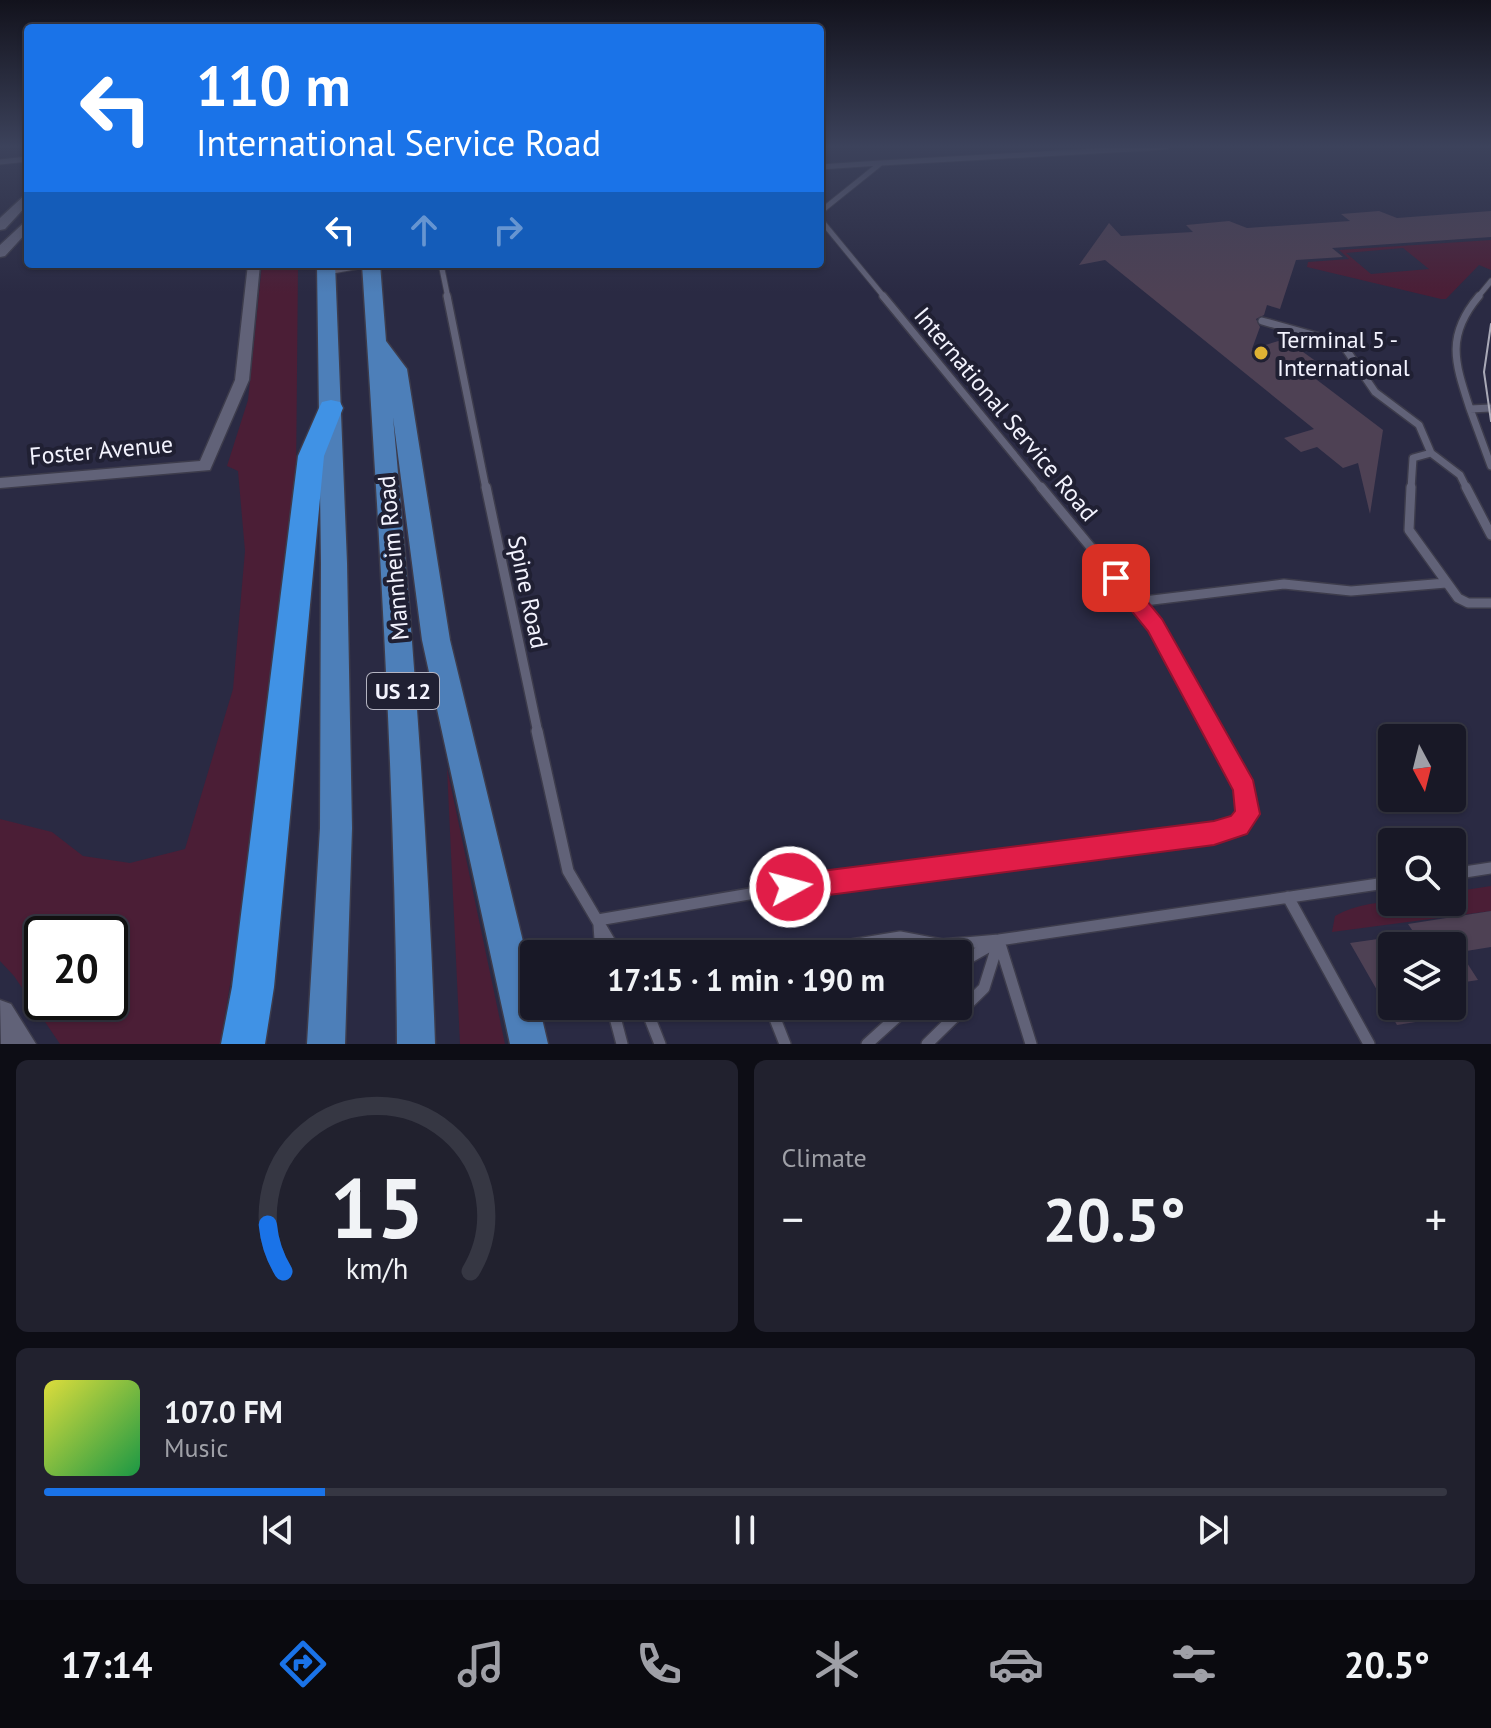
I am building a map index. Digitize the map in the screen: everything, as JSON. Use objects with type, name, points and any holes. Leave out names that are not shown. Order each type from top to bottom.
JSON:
[{"type":"highway","points":[[243,1044],[255,971],[311,456],[331,408]]},
{"type":"main road","name":"US 12","points":[[326,268],[331,408],[336,828],[326,1044]]},
{"type":"main road","name":"Mannheim Road","points":[[371,268],[401,657],[412,861],[416,1044]]},
{"type":"main road","points":[[375,339],[397,369],[436,640],[529,1044]]},
{"type":"street","points":[[0,226],[24,200]]},
{"type":"street","points":[[0,253],[24,227]]},
{"type":"street","name":"Foster Avenue","points":[[0,483],[205,466],[242,380],[254,268]]},
{"type":"street","points":[[0,1015],[20,1044]]},
{"type":"lane","points":[[824,209],[840,196]]},
{"type":"lane","name":"International Service Road","points":[[598,920],[790,887],[1214,833],[1238,826],[1248,814],[1244,788],[1155,625],[824,224]]},
{"type":"lane","name":"Spine Road","points":[[442,268],[507,594],[568,871],[583,901],[609,940]]},
{"type":"lane","points":[[1491,281],[1459,323],[1454,350],[1470,409],[1491,466]]},
{"type":"lane","points":[[1262,321],[1331,340],[1345,348],[1375,392],[1419,425],[1431,453],[1460,475],[1491,535]]},
{"type":"lane","points":[[1470,409],[1491,408]]},
{"type":"lane","points":[[1431,453],[1413,458],[1409,530],[1458,598],[1468,603],[1491,603]]},
{"type":"lane","points":[[1136,602],[1284,584],[1351,591],[1446,583]]},
{"type":"lane","points":[[1466,872],[1491,868]]},
{"type":"lane","points":[[972,942],[1378,884]]},
{"type":"lane","points":[[1288,897],[1369,1044]]},
{"type":"lane","points":[[598,920],[600,940]]},
{"type":"lane","points":[[882,940],[900,937],[916,940]]},
{"type":"lane","points":[[972,956],[999,940]]},
{"type":"lane","points":[[927,1044],[984,988],[999,940]]},
{"type":"lane","points":[[999,940],[1031,1044]]},
{"type":"lane","points":[[616,1020],[622,1044]]},
{"type":"lane","points":[[651,1020],[660,1044]]},
{"type":"lane","points":[[776,1020],[785,1044]]},
{"type":"lane","points":[[867,1044],[894,1020]]},
{"type":"shaded area","points":[[0,196],[24,196],[24,268],[824,268],[824,196],[1491,196],[1491,1044],[0,1044]]},
{"type":"shaded area","points":[[1491,240],[1491,270],[1479,265],[1446,299],[1441,299],[1307,267],[1308,262],[1349,259],[1339,250]],"holes":[[[1403,248],[1429,269],[1371,274],[1346,253]]]},
{"type":"shaded area","points":[[262,268],[298,268],[296,480],[242,914],[220,1044],[60,1044],[44,1020],[128,1020],[128,916],[24,916],[24,991],[0,961],[0,819],[52,832],[83,856],[130,863],[185,849],[233,689],[245,551],[238,471],[227,466],[248,400]]},
{"type":"shaded area","points":[[447,768],[505,1044],[460,1044]]},
{"type":"shaded area","points":[[1491,886],[1491,911],[1466,914],[1466,890]]},
{"type":"shaded area","points":[[1377,903],[1378,916],[1453,916],[1332,932],[1335,916],[1362,905]]},
{"type":"building","name":"Terminal 5 - International","points":[[1379,211],[1397,218],[1491,211],[1491,237],[1332,248],[1343,257],[1296,260],[1280,309],[1267,305],[1264,315],[1256,319],[1260,327],[1252,349],[1285,339],[1317,362],[1300,367],[1383,430],[1370,514],[1358,463],[1343,468],[1317,447],[1301,452],[1284,438],[1314,429],[1105,260],[1079,265],[1109,223],[1121,236],[1193,232],[1186,225],[1229,221],[1247,228],[1350,221],[1341,214]]},
{"type":"building","points":[[1491,911],[1491,947],[1466,951],[1466,932],[1413,932],[1408,924],[1466,916]]},
{"type":"building","points":[[1378,939],[1378,992],[1350,943]]},
{"type":"building","points":[[1466,961],[1478,980],[1466,982]]},
{"type":"building","points":[[1394,1020],[1422,1021],[1397,1025]]},
{"type":"tram line","points":[[1491,324],[1484,372],[1491,421]]},
{"type":"place","name":"Terminal 5 - International","points":[[1261,353]]},
{"type":"route","points":[[790,887],[1214,833],[1238,826],[1248,814],[1244,788],[1155,625],[1116,578]]}]
